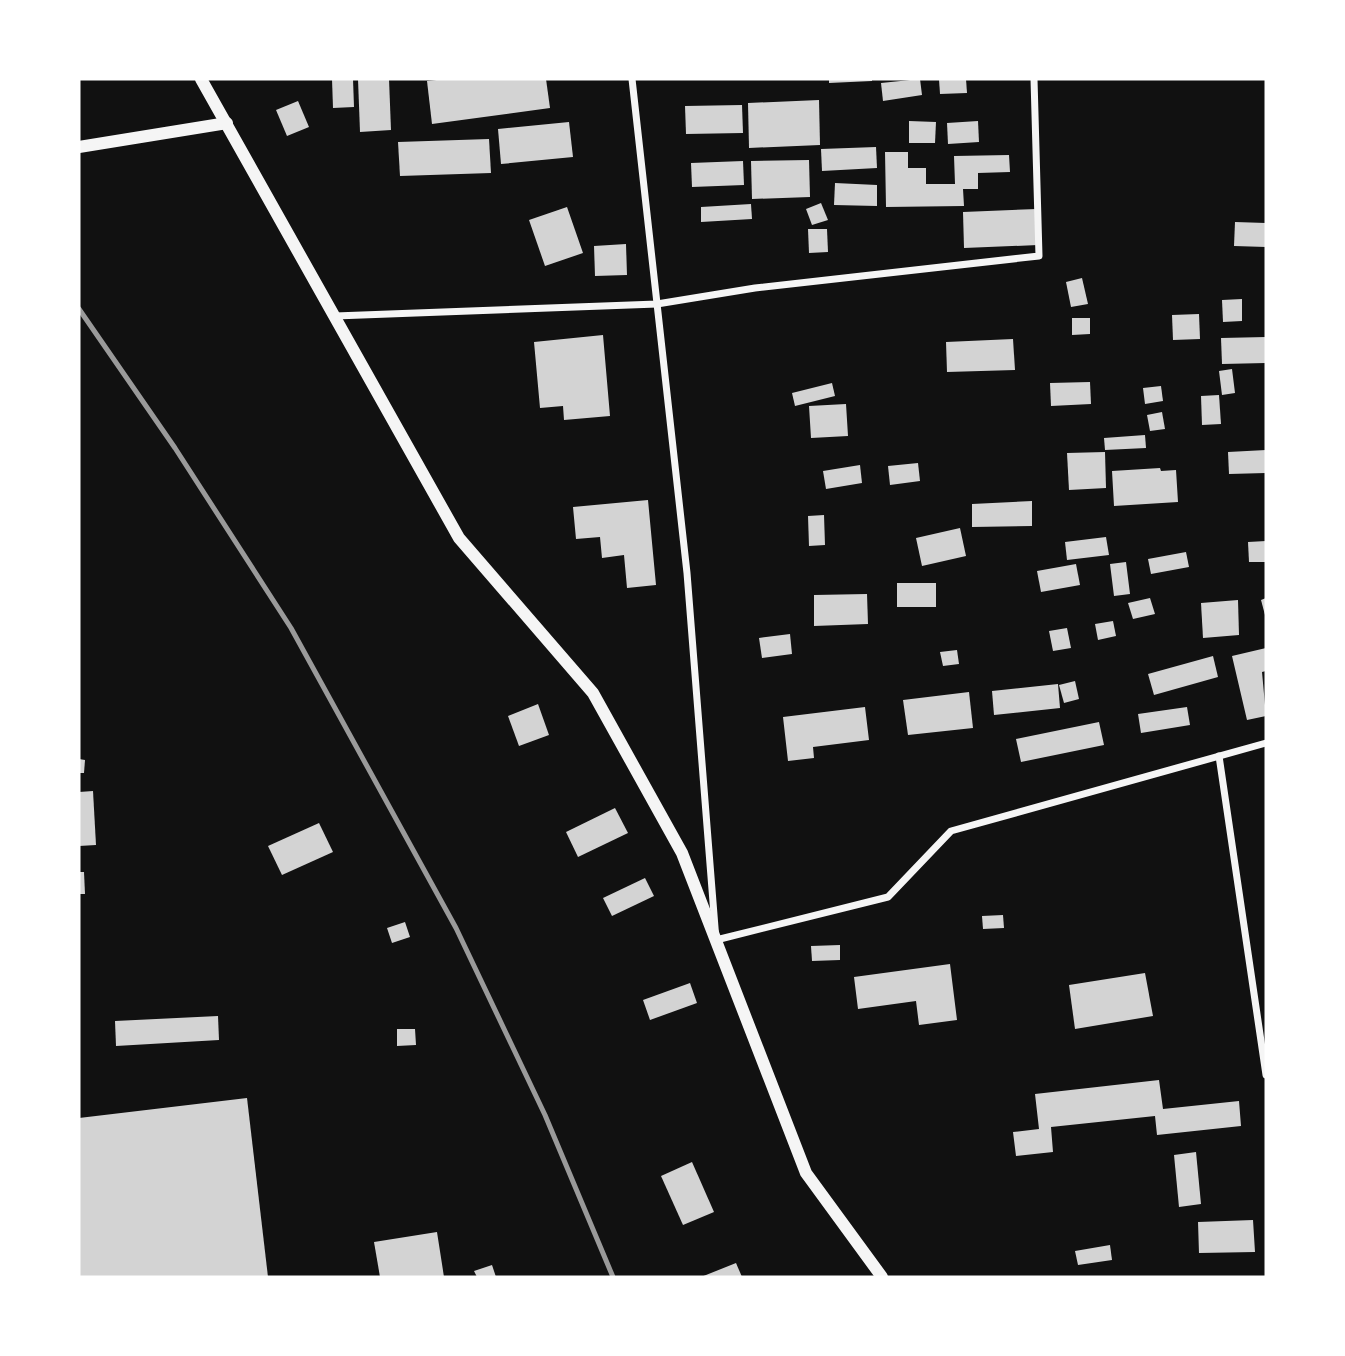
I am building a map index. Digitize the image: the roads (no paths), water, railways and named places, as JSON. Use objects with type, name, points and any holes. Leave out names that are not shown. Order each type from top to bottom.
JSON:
[{"type":"street","points":[[201,79],[459,538],[593,693],[682,853],[806,1173],[882,1277]]},
{"type":"street","points":[[632,79],[687,573],[716,940]]},
{"type":"street","points":[[335,316],[657,304],[755,288],[1039,256],[1034,79]]},
{"type":"street","points":[[79,147],[227,123]]},
{"type":"street","points":[[716,940],[888,897],[951,831],[1266,743]]},
{"type":"street","points":[[1219,756],[1266,1075]]},
{"type":"railway","points":[[79,309],[175,448],[291,628],[456,928],[545,1115],[613,1277]]}]
